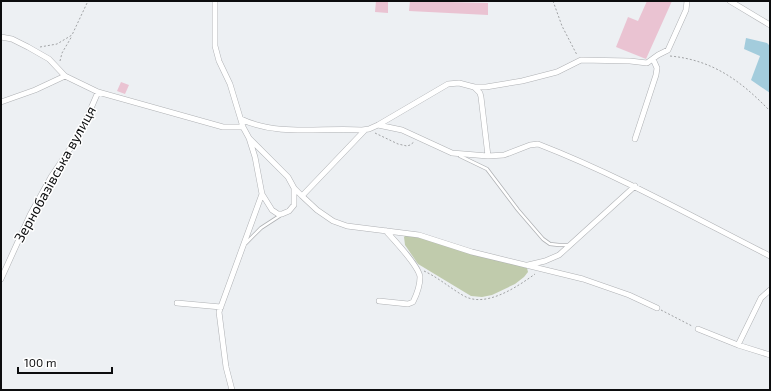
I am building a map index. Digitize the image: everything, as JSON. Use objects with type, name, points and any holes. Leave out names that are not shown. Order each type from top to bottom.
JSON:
[{"type":"street","points":[[215,1],[215,46],[219,60],[230,84],[243,127],[249,138],[255,156],[262,194],[272,210],[278,214],[282,214],[289,211],[294,205],[294,188]]},
{"type":"street","points":[[241,119],[262,127],[297,130],[365,130],[378,126],[448,84],[459,83],[474,87],[486,87],[538,78],[564,70],[581,60],[630,61],[647,63],[668,50],[686,10],[688,1]]},
{"type":"street","points":[[730,1],[770,25]]},
{"type":"street","points":[[1,37],[12,39],[28,46],[49,59],[65,76],[98,92],[222,127],[243,127]]},
{"type":"street","points":[[635,139],[656,75],[654,59]]},
{"type":"street","points":[[1,102],[35,90],[65,76]]},
{"type":"street","points":[[474,87],[478,90],[481,97],[488,156]]},
{"type":"street","name":"Зернобазівська вулиця","points":[[1,278],[30,215],[51,177],[80,134],[98,92]]},
{"type":"street","points":[[378,126],[402,130],[452,153],[488,156],[504,155],[530,145],[538,144],[635,186],[667,204],[770,256]]},
{"type":"street","points":[[302,196],[365,130]]},
{"type":"street","points":[[249,138],[288,177],[294,188],[302,196],[317,210],[340,224],[419,236],[472,252],[583,279],[630,296],[657,308]]},
{"type":"street","points":[[525,265],[546,261],[559,255],[573,244],[635,186]]},
{"type":"street","points":[[232,390],[226,367],[219,312],[262,194]]},
{"type":"street","points":[[379,301],[408,304],[413,302],[420,277],[418,270],[403,249],[386,231]]},
{"type":"street","points":[[738,345],[760,298],[770,290]]},
{"type":"street","points":[[177,303],[221,306]]},
{"type":"street","points":[[698,329],[738,345],[770,355]]},
{"type":"lane","points":[[452,153],[487,169],[518,210],[543,239],[550,244],[573,244]]},
{"type":"lane","points":[[244,244],[261,228],[282,214]]},
{"type":"path","points":[[60,71],[62,53],[88,1]]},
{"type":"path","points":[[552,1],[562,26],[581,60]]},
{"type":"path","points":[[39,47],[57,44],[72,35]]},
{"type":"path","points":[[669,56],[696,60],[713,66],[751,91],[770,111]]},
{"type":"path","points":[[375,133],[398,144],[407,146],[413,143],[417,136]]},
{"type":"path","points":[[418,270],[425,271],[440,279],[465,296],[482,300],[491,299],[511,289],[542,269]]},
{"type":"path","points":[[657,308],[698,329]]},
{"type":"green space","points":[[407,234],[527,268],[528,272],[515,284],[492,295],[482,297],[471,296],[418,264],[405,245],[404,237]]},
{"type":"water","points":[[746,38],[767,43],[770,46],[770,93],[751,80],[760,56],[744,49]]},
{"type":"building","points":[[376,1],[388,1],[388,13],[375,12]]},
{"type":"building","points":[[410,1],[488,3],[488,15],[409,11]]},
{"type":"building","points":[[647,1],[672,1],[646,59],[616,47],[628,17],[638,21]]},
{"type":"building","points":[[121,82],[129,85],[125,94],[117,91]]}]
